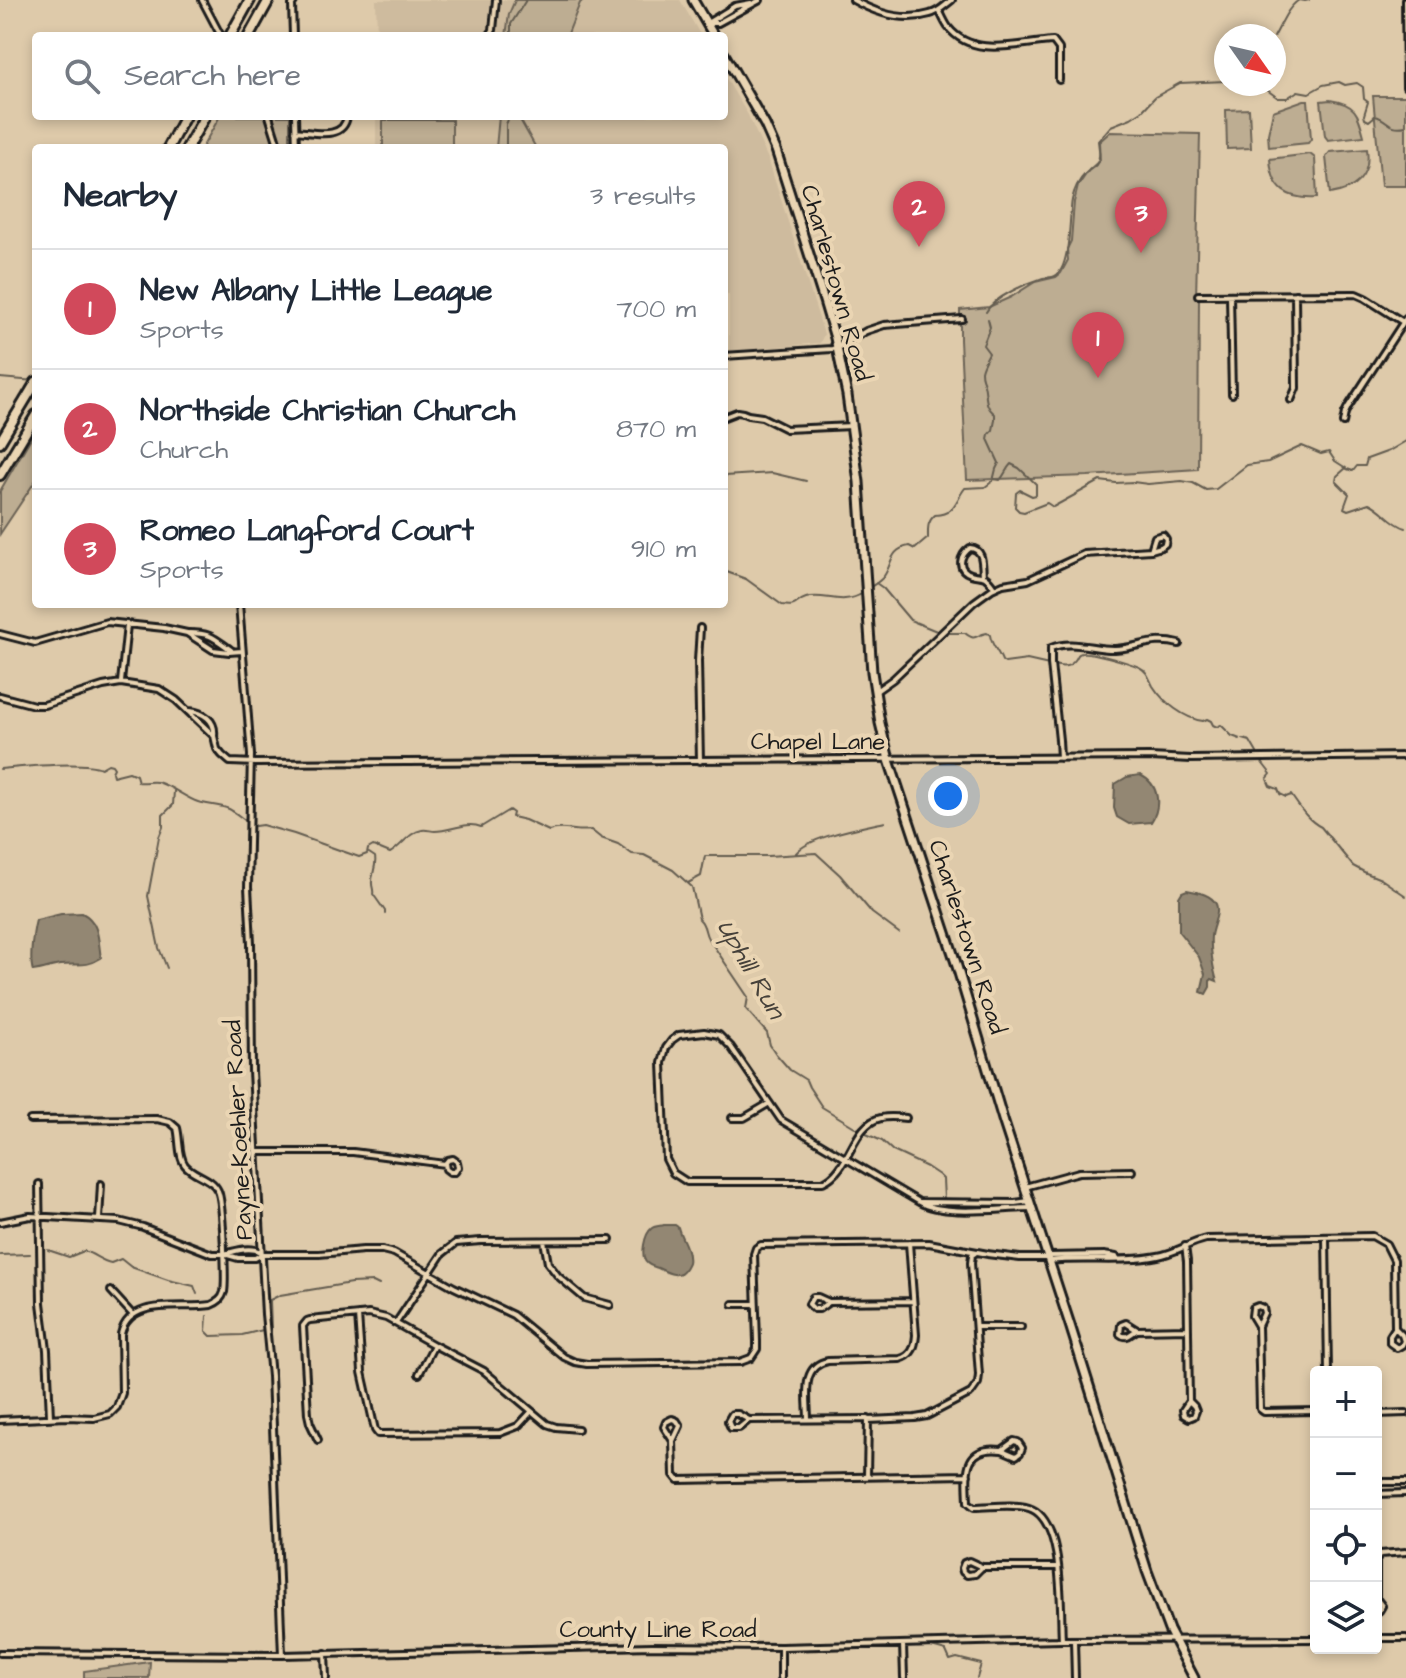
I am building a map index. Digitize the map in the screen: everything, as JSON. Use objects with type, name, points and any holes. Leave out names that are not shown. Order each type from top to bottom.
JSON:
[{"type":"highway","points":[[232,32],[250,0]]},
{"type":"highway","points":[[251,32],[269,0]]},
{"type":"highway","points":[[170,144],[183,120]]},
{"type":"highway","points":[[189,144],[203,120]]},
{"type":"highway","points":[[0,442],[32,388]]},
{"type":"highway","points":[[0,475],[32,422]]},
{"type":"main road","points":[[693,0],[712,32]]},
{"type":"main road","name":"Charlestown Road","points":[[728,61],[776,150],[837,348],[859,482],[874,691],[889,760],[1147,1571],[1163,1616],[1194,1678]]},
{"type":"street","points":[[202,0],[219,32]]},
{"type":"street","points":[[293,32],[292,5],[295,0]]},
{"type":"street","points":[[492,32],[496,0]]},
{"type":"street","points":[[853,0],[872,10],[920,16],[929,15],[952,0]]},
{"type":"street","points":[[1405,0],[1406,87]]},
{"type":"street","points":[[707,24],[735,6],[759,1]]},
{"type":"street","points":[[939,10],[949,28],[971,44],[997,47],[1053,41],[1059,49],[1059,80]]},
{"type":"street","points":[[270,120],[278,144]]},
{"type":"street","points":[[295,120],[296,144]]},
{"type":"street","points":[[295,131],[334,133],[343,128],[346,120]]},
{"type":"street","points":[[1291,400],[1296,388],[1295,294]]},
{"type":"street","points":[[1198,295],[1356,294],[1405,320],[1348,407],[1343,423]]},
{"type":"street","points":[[1230,295],[1232,394]]},
{"type":"street","points":[[728,356],[837,348],[866,331],[884,325],[962,319]]},
{"type":"street","points":[[728,415],[737,412],[762,417],[786,429],[852,426]]},
{"type":"street","points":[[983,576],[980,551],[970,548],[962,556],[963,568],[969,574],[983,576],[994,587]]},
{"type":"street","points":[[874,691],[886,686],[974,602],[994,587],[1028,580],[1084,554],[1151,550]]},
{"type":"street","name":"Payne-Koehler Road","points":[[239,608],[251,763],[248,887],[252,1071],[271,1376],[282,1655]]},
{"type":"street","points":[[0,634],[35,643],[107,622],[203,633],[232,652]]},
{"type":"street","points":[[0,696],[44,705],[121,683],[127,625]]},
{"type":"street","points":[[700,628],[700,761]]},
{"type":"street","points":[[187,633],[213,650],[242,651]]},
{"type":"street","points":[[1060,758],[1051,664],[1051,649],[1054,646],[1111,649],[1146,642],[1179,644]]},
{"type":"street","name":"Chapel Lane","points":[[121,683],[159,689],[176,700],[214,736],[217,749],[230,762],[289,765],[1406,756]]},
{"type":"street","points":[[906,1118],[883,1117],[869,1123],[859,1136],[845,1159],[835,1174],[827,1180],[817,1183],[693,1183],[682,1180],[670,1169],[666,1159],[662,1063],[666,1048],[675,1037],[689,1032],[714,1033],[723,1038],[768,1104],[786,1124],[845,1159],[919,1202],[931,1208],[948,1210],[1031,1205]]},
{"type":"street","points":[[732,1118],[744,1118],[768,1104]]},
{"type":"street","points":[[0,1420],[110,1414],[117,1407],[122,1393],[121,1334],[132,1314],[152,1308],[203,1306],[215,1303],[224,1292],[220,1193],[213,1183],[185,1166],[177,1128],[170,1122],[157,1119],[30,1120]]},
{"type":"street","points":[[258,1152],[353,1152],[445,1164]]},
{"type":"street","points":[[1025,1187],[1079,1172],[1132,1171]]},
{"type":"street","points":[[39,1184],[41,1303],[48,1360],[50,1418]]},
{"type":"street","points":[[99,1219],[101,1184]]},
{"type":"street","points":[[0,1222],[39,1216],[131,1223],[207,1253],[234,1258],[255,1258],[262,1254],[382,1250],[400,1256],[454,1287],[513,1315],[570,1360],[587,1364],[740,1362],[751,1358],[757,1349],[754,1254],[758,1246],[909,1243],[934,1244],[988,1254]]},
{"type":"street","points":[[749,1420],[737,1429],[731,1428],[728,1422],[730,1416],[735,1414],[749,1420],[923,1417],[971,1393],[979,1375],[972,1257],[975,1252],[1020,1258],[1122,1258],[1161,1256],[1206,1239],[1372,1236],[1390,1249],[1395,1266],[1396,1319],[1390,1343],[1397,1348],[1404,1341],[1395,1328]]},
{"type":"street","points":[[1326,1237],[1328,1366]]},
{"type":"street","points":[[396,1323],[445,1250],[456,1243],[610,1240]]},
{"type":"street","points":[[544,1241],[548,1263],[558,1276],[584,1298],[610,1305]]},
{"type":"street","points":[[808,1420],[808,1376],[816,1364],[904,1358],[911,1352],[915,1340],[909,1243]]},
{"type":"street","points":[[1185,1246],[1189,1401]]},
{"type":"street","points":[[111,1291],[132,1314]]},
{"type":"street","points":[[829,1302],[913,1301]]},
{"type":"street","points":[[733,1304],[755,1304]]},
{"type":"street","points":[[1258,1326],[1252,1316],[1252,1310],[1258,1306],[1263,1308],[1264,1313],[1258,1326],[1260,1409],[1264,1412],[1310,1411]]},
{"type":"street","points":[[358,1315],[362,1372],[378,1434],[500,1433],[518,1426],[531,1412]]},
{"type":"street","points":[[318,1440],[308,1414],[303,1326],[310,1320],[358,1315],[381,1316],[396,1323],[484,1371],[552,1426],[578,1429]]},
{"type":"street","points":[[976,1327],[1021,1327]]},
{"type":"street","points":[[1137,1330],[1188,1329]]},
{"type":"street","points":[[419,1374],[434,1345]]},
{"type":"street","points":[[1382,1414],[1406,1413]]},
{"type":"street","points":[[673,1441],[664,1427],[672,1419],[680,1426],[673,1441],[674,1475],[678,1480],[968,1475]]},
{"type":"street","points":[[867,1476],[867,1424],[870,1419]]},
{"type":"street","points":[[1002,1450],[1014,1441],[1022,1448],[1016,1456],[990,1449],[976,1454],[969,1463],[968,1500],[971,1506],[1025,1507],[1042,1515],[1057,1553],[1062,1640]]},
{"type":"street","points":[[1382,1482],[1406,1482]]},
{"type":"street","points":[[1382,1494],[1406,1493]]},
{"type":"street","points":[[1382,1555],[1406,1552]]},
{"type":"street","points":[[982,1567],[970,1576],[962,1570],[969,1561],[982,1567],[1058,1567]]},
{"type":"street","points":[[1382,1638],[1406,1638]]},
{"type":"street","name":"County Line Road","points":[[0,1653],[282,1655],[652,1646],[1310,1639]]},
{"type":"street","points":[[1074,1640],[1075,1678]]},
{"type":"street","points":[[903,1644],[904,1678]]},
{"type":"street","points":[[781,1647],[781,1678]]},
{"type":"street","points":[[325,1653],[326,1678]]},
{"type":"shaded area","points":[[376,0],[515,0],[507,32],[377,32]]},
{"type":"shaded area","points":[[515,0],[583,0],[569,32],[507,32]]},
{"type":"shaded area","points":[[583,0],[680,0],[699,32],[569,32]]},
{"type":"shaded area","points":[[728,82],[748,115],[768,159],[824,334],[820,343],[729,351],[728,144],[534,144],[520,120],[728,120]]},
{"type":"shaded area","points":[[1373,96],[1406,96],[1406,186],[1381,186]]},
{"type":"shaded area","points":[[1308,100],[1311,139],[1308,143],[1269,147],[1268,134],[1273,111]]},
{"type":"shaded area","points":[[1330,100],[1351,107],[1360,121],[1364,136],[1328,140],[1321,101]]},
{"type":"shaded area","points":[[1249,109],[1251,148],[1227,149],[1226,110]]},
{"type":"shaded area","points":[[218,120],[290,120],[290,144],[204,144]]},
{"type":"shaded area","points":[[376,120],[499,120],[496,144],[376,144]]},
{"type":"shaded area","points":[[383,120],[452,120],[452,144],[383,144]]},
{"type":"shaded area","points":[[499,120],[520,120],[534,144],[496,144]]},
{"type":"shaded area","points":[[1110,132],[1200,134],[1196,298],[1199,298],[1198,469],[967,480],[960,310],[989,307],[1035,282],[1061,273],[1068,260],[1067,249],[1071,241],[1078,186],[1100,160],[1099,142]]},
{"type":"shaded area","points":[[1367,149],[1367,167],[1360,180],[1347,189],[1330,194],[1326,157],[1330,152]]},
{"type":"shaded area","points":[[1310,154],[1315,158],[1317,198],[1298,197],[1283,191],[1274,178],[1270,159]]},
{"type":"shaded area","points":[[32,436],[32,486],[0,534],[0,491]]},
{"type":"shaded area","points":[[1140,775],[1155,790],[1156,810],[1151,822],[1129,824],[1117,817],[1114,808],[1115,784],[1127,777]]},
{"type":"shaded area","points":[[1187,890],[1207,896],[1217,908],[1211,941],[1217,981],[1210,981],[1206,994],[1201,992],[1205,974],[1199,957],[1179,932],[1179,897]]},
{"type":"shaded area","points":[[82,913],[95,927],[101,958],[86,964],[33,971],[31,953],[36,920]]},
{"type":"shaded area","points":[[664,1225],[678,1227],[687,1249],[688,1262],[680,1273],[669,1273],[645,1260],[643,1251],[647,1235],[652,1228]]},
{"type":"shaded area","points":[[150,1662],[149,1678],[84,1678],[84,1671]]},
{"type":"waterway","points":[[511,32],[511,24],[526,0]]},
{"type":"waterway","points":[[1281,24],[1299,0]]},
{"type":"waterway","points":[[1300,0],[1309,0]]},
{"type":"waterway","points":[[986,312],[1012,291],[1036,280],[1054,277],[1060,271],[1067,253],[1074,193],[1083,176],[1098,162],[1098,141],[1111,126],[1131,118],[1155,97],[1180,83],[1214,82]]},
{"type":"waterway","points":[[1275,96],[1287,98],[1298,91],[1309,93],[1323,85],[1357,83],[1363,87],[1364,99],[1368,102],[1365,119],[1369,121],[1375,116],[1396,127],[1406,126]]},
{"type":"waterway","points":[[506,144],[508,120]]},
{"type":"waterway","points":[[868,589],[883,578],[898,551],[909,546],[915,549],[928,538],[928,525],[932,518],[951,509],[965,488],[985,487],[993,481],[999,463],[988,439],[995,414],[987,404],[981,374],[989,353],[983,345],[990,327],[988,319]]},
{"type":"waterway","points":[[0,378],[32,381]]},
{"type":"waterway","points":[[1347,469],[1353,471],[1357,466],[1365,466],[1367,459],[1406,441]]},
{"type":"waterway","points":[[994,479],[1000,480],[1011,464],[1036,484],[1036,495],[1020,490],[1016,493],[1015,507],[1024,512],[1047,503],[1053,507],[1100,481],[1148,484],[1182,481],[1206,490],[1216,489],[1247,465],[1268,462],[1302,446],[1321,454],[1329,452],[1335,461],[1346,468],[1336,481],[1349,494],[1344,508],[1348,510],[1369,503],[1406,528]]},
{"type":"waterway","points":[[728,476],[772,473],[806,481]]},
{"type":"waterway","points":[[728,572],[746,579],[787,606],[813,597],[847,599],[863,593]]},
{"type":"waterway","points":[[876,583],[910,620],[939,632]]},
{"type":"waterway","points":[[946,633],[965,633],[974,637],[987,633],[1005,663],[1027,660],[1049,665]]},
{"type":"waterway","points":[[1053,665],[1068,666],[1078,654],[1090,653],[1139,667],[1157,692],[1175,709],[1196,720],[1207,719],[1217,727],[1221,725],[1240,739]]},
{"type":"waterway","points":[[1243,739],[1250,741],[1257,753]]},
{"type":"waterway","points":[[1260,760],[1271,774],[1267,779],[1270,786],[1286,797],[1291,795],[1353,866],[1381,879],[1406,896]]},
{"type":"waterway","name":"Uphill Run","points":[[0,769],[67,765],[101,768],[108,764],[114,768],[113,776],[129,772],[136,775],[138,782],[162,784],[198,802],[229,809],[246,821]]},
{"type":"waterway","points":[[167,968],[159,948],[148,896],[163,815],[173,805],[174,791]]},
{"type":"waterway","name":"Uphill Run","points":[[255,826],[294,834],[359,857],[367,854],[373,846],[390,853],[422,830],[441,831],[470,825],[481,827],[509,810],[513,813],[512,817],[549,831],[591,830],[632,854],[644,855],[673,870],[692,887],[707,938],[748,997],[746,1009],[767,1033],[776,1054],[790,1070],[806,1080],[822,1107],[858,1129]]},
{"type":"waterway","points":[[796,853],[825,837],[885,822]]},
{"type":"waterway","points":[[369,853],[375,857],[373,894],[385,914]]},
{"type":"waterway","points":[[688,883],[701,876],[705,856],[816,853],[840,875],[872,913],[899,933]]},
{"type":"waterway","name":"Uphill Run","points":[[864,1133],[939,1175],[943,1179],[944,1200]]},
{"type":"waterway","points":[[48,1250],[69,1257],[84,1251],[111,1263],[121,1259],[131,1267],[194,1286],[197,1294]]},
{"type":"waterway","points":[[0,1255],[30,1254]]},
{"type":"waterway","points":[[271,1331],[270,1300],[280,1295],[351,1283],[373,1282],[379,1285]]},
{"type":"waterway","points":[[207,1316],[206,1331],[211,1336],[242,1335],[263,1330]]},
{"type":"waterway","points":[[931,1647],[946,1651],[950,1660],[957,1658],[981,1664],[977,1678]]},
{"type":"place","name":"Northside Christian Church","points":[[919,247]]},
{"type":"place","name":"Romeo Langford Court","points":[[1141,253]]},
{"type":"place","name":"New Albany Little League","points":[[1098,378]]}]
